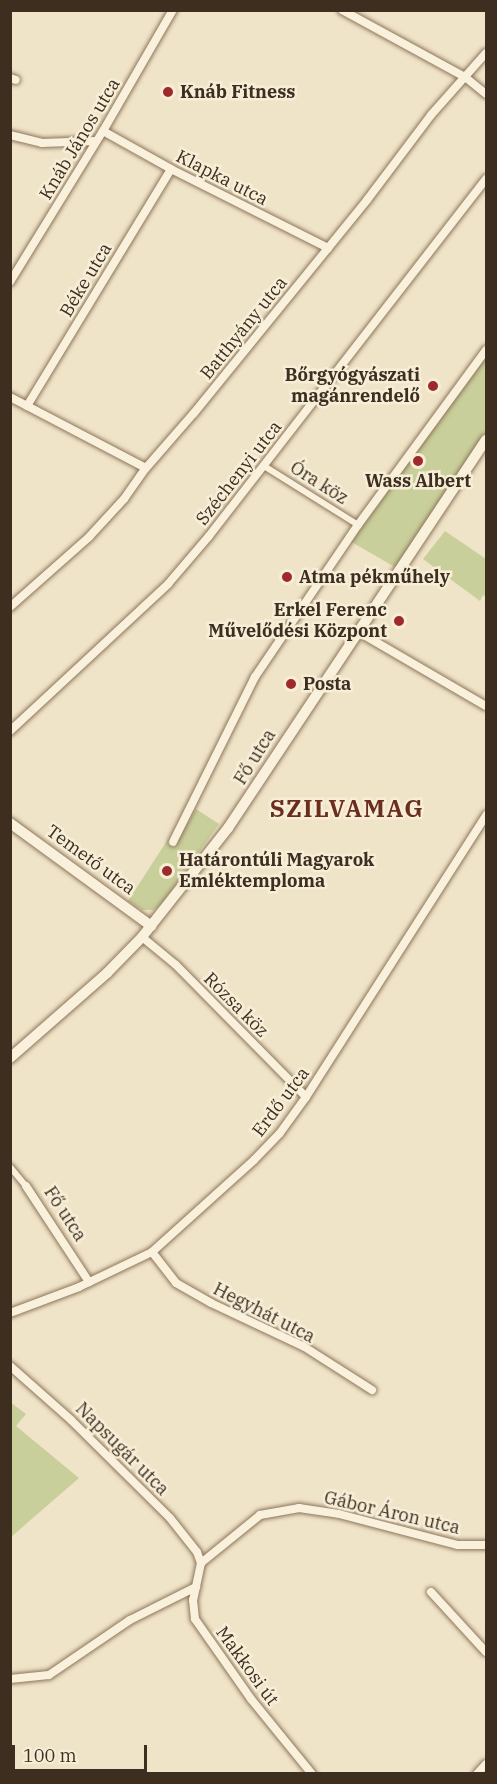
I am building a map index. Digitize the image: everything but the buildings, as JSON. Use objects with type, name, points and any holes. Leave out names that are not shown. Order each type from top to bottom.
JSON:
[{"type":"main road","name":"Fő utca","points":[[10,1058],[107,973],[142,937],[228,828],[486,440]]},
{"type":"main road","name":"Temető utca","points":[[10,823],[151,926]]},
{"type":"street","name":"Knáb János utca","points":[[10,282],[103,131],[173,10]]},
{"type":"street","points":[[342,10],[465,77],[486,94]]},
{"type":"street","name":"Batthyány utca","points":[[10,607],[89,537],[124,500],[146,468],[194,414],[328,249],[431,115],[486,53]]},
{"type":"street","name":"Klapka utca","points":[[103,131],[171,169],[328,249]]},
{"type":"street","points":[[10,135],[42,144],[96,141]]},
{"type":"street","points":[[73,144],[87,156]]},
{"type":"street","name":"Béke utca","points":[[27,406],[171,169]]},
{"type":"street","name":"Széchenyi utca","points":[[10,732],[168,584],[264,466],[486,179]]},
{"type":"street","name":"Fő utca","points":[[173,842],[255,677],[358,525],[486,350]]},
{"type":"street","points":[[10,397],[146,468]]},
{"type":"street","name":"Óra köz","points":[[264,466],[358,525]]},
{"type":"street","points":[[357,631],[486,706]]},
{"type":"street","name":"Erdő utca","points":[[10,1313],[36,1306],[152,1252],[254,1160],[280,1133],[306,1097],[486,815]]},
{"type":"street","name":"Rózsa köz","points":[[142,937],[176,965],[306,1097]]},
{"type":"street","name":"Fő utca","points":[[10,1167],[26,1186],[89,1282]]},
{"type":"street","name":"Hegyhát utca","points":[[152,1252],[176,1283],[236,1316],[303,1346],[372,1390]]},
{"type":"street","name":"Napsugár utca","points":[[10,1366],[71,1420],[170,1518],[197,1552],[201,1563]]},
{"type":"street","name":"Gábor Áron utca","points":[[201,1563],[260,1515],[299,1508],[339,1514],[458,1545],[486,1545]]},
{"type":"street","name":"Makkosi út","points":[[201,1563],[193,1599],[195,1619],[251,1699],[312,1773]]},
{"type":"street","points":[[10,1679],[48,1675],[130,1620],[196,1587]]},
{"type":"street","points":[[431,1592],[486,1652]]},
{"type":"street","points":[[477,1773],[486,1764]]},
{"type":"green space","points":[[486,350],[486,440],[400,570],[348,540]]},
{"type":"green space","points":[[445,531],[486,559],[486,597],[483,595],[480,601],[423,559]]},
{"type":"green space","points":[[196,809],[219,824],[163,902],[154,910],[142,910],[128,901],[168,839],[177,841]]},
{"type":"green space","points":[[10,1402],[26,1414],[16,1426],[79,1478],[11,1537]]},
{"type":"place","name":"Knáb Fitness","points":[[168,92]]},
{"type":"place","name":"Bőrgyógyászati magánrendelő","points":[[433,386]]},
{"type":"place","name":"Wass Albert","points":[[418,461]]},
{"type":"place","name":"Atma pékműhely","points":[[287,577]]},
{"type":"place","name":"Erkel Ferenc Művelődési Központ","points":[[399,621]]},
{"type":"place","name":"Posta","points":[[291,684]]},
{"type":"place","name":"Határontúli Magyarok Emléktemploma","points":[[167,871]]},
{"type":"district","name":"SZILVAMAG","points":[[347,809]]}]
